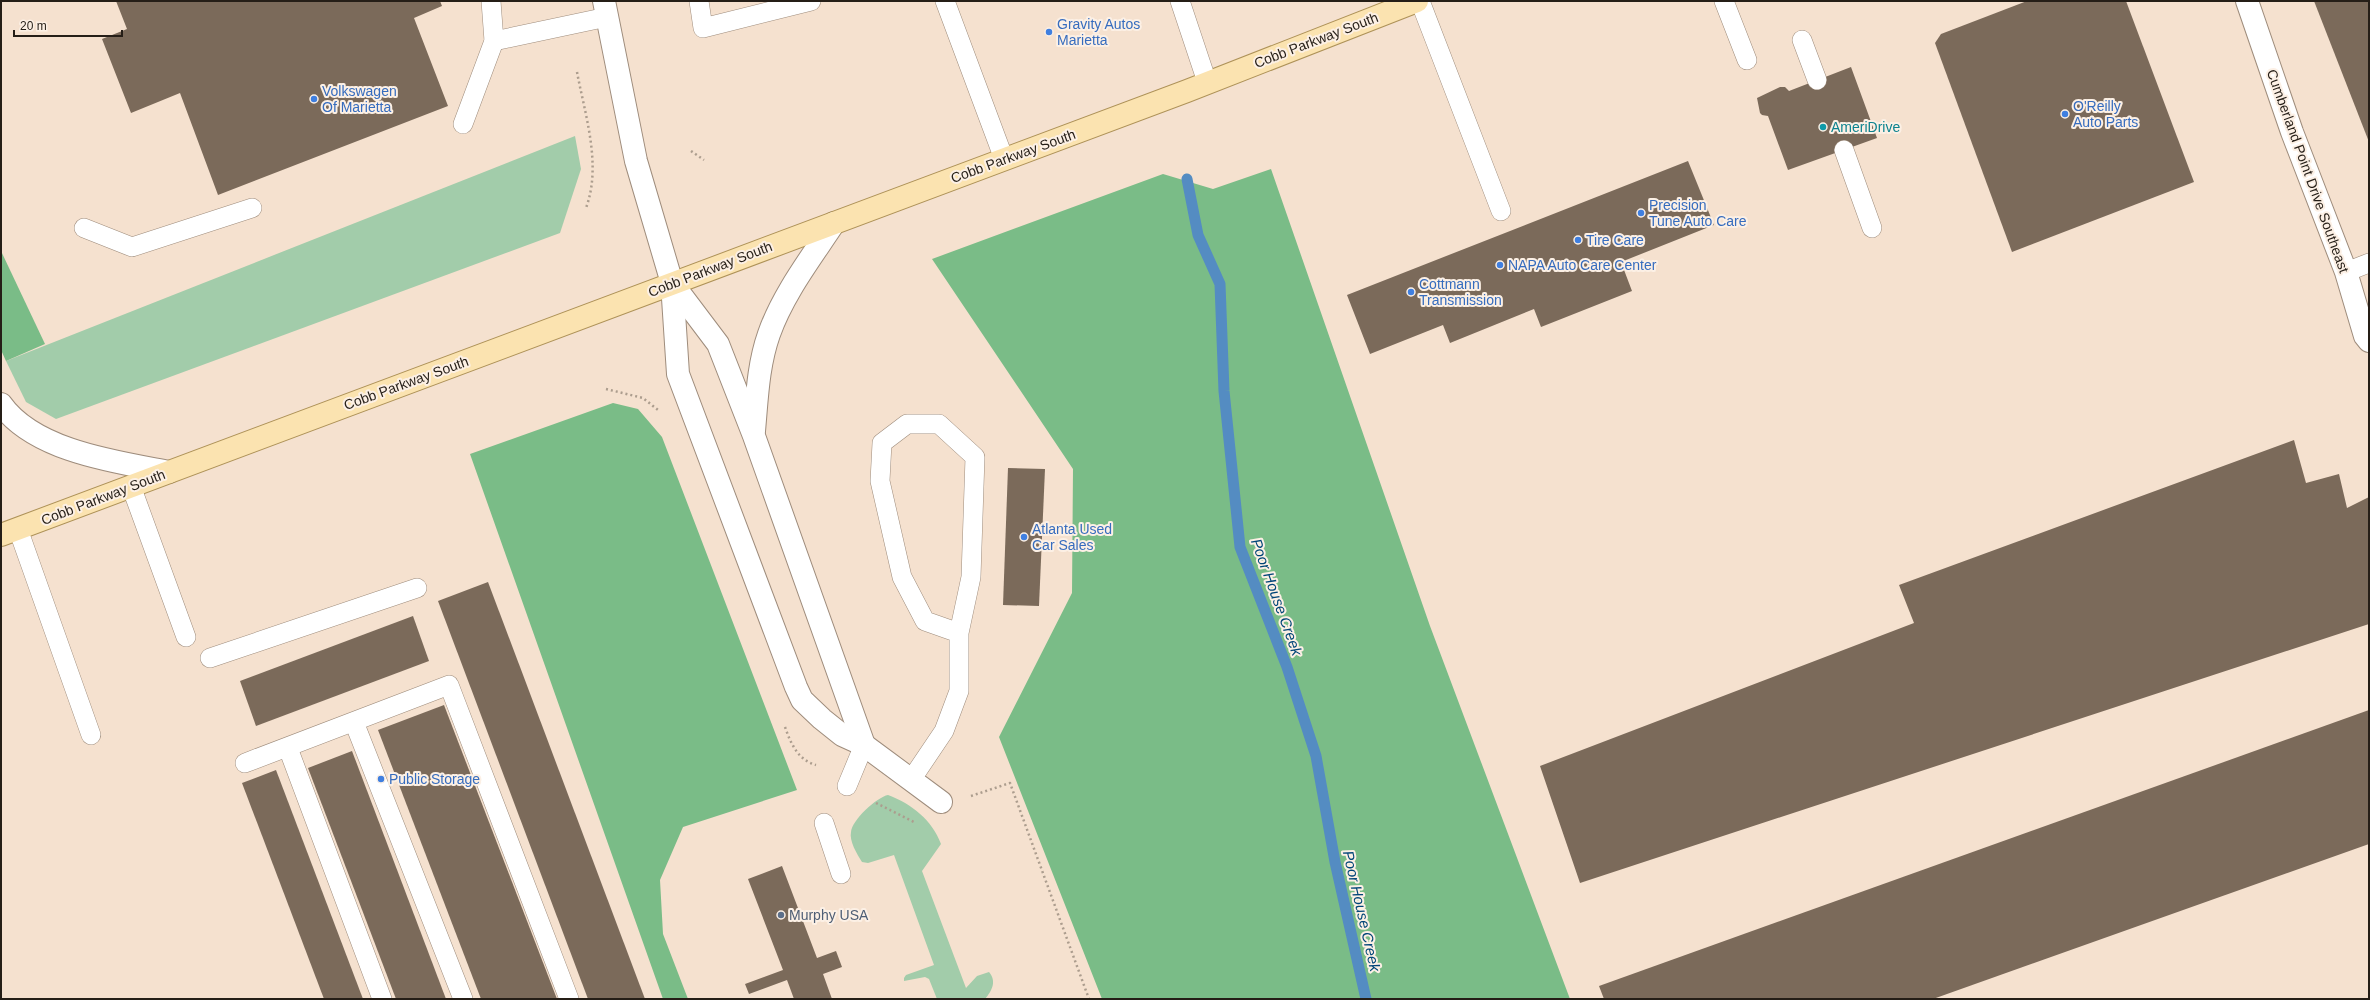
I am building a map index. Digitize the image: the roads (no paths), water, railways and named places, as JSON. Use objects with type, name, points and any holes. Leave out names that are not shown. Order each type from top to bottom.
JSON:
[{"type":"main road","name":"Cobb Parkway South","points":[[9,532],[1004,159],[1419,1]]},
{"type":"street","name":"Cumberland Point Drive Southeast","points":[[2247,1],[2292,132],[2346,272],[2365,336],[2369,341]]},
{"type":"street","points":[[606,9],[636,161],[672,283],[678,374],[796,687],[802,700],[842,735],[864,745],[941,802]]},
{"type":"street","points":[[754,436],[758,384],[769,333],[789,292],[834,222]]},
{"type":"street","points":[[672,283],[718,344],[754,436],[864,745]]},
{"type":"street","points":[[1,404],[19,424],[41,438],[93,455],[169,472]]},
{"type":"lane","points":[[464,124],[494,41],[491,1]]},
{"type":"lane","points":[[699,1],[703,28],[810,1]]},
{"type":"lane","points":[[945,1],[1004,159]]},
{"type":"lane","points":[[1180,1],[1207,82]]},
{"type":"lane","points":[[1419,1],[1501,211]]},
{"type":"lane","points":[[1724,1],[1747,60]]},
{"type":"lane","points":[[494,41],[606,9]]},
{"type":"lane","points":[[1802,40],[1817,80]]},
{"type":"lane","points":[[1844,150],[1872,228]]},
{"type":"lane","points":[[84,228],[132,247],[252,208]]},
{"type":"lane","points":[[2346,272],[2369,263]]},
{"type":"lane","points":[[911,780],[944,731],[959,691],[959,633],[971,577],[975,457],[939,424],[907,424],[882,443],[880,481],[902,577],[925,621],[959,633]]},
{"type":"lane","points":[[131,486],[186,637]]},
{"type":"lane","points":[[9,532],[91,735]]},
{"type":"lane","points":[[210,658],[417,588]]},
{"type":"lane","points":[[245,763],[449,686],[569,999]]},
{"type":"lane","points":[[354,722],[463,999]]},
{"type":"lane","points":[[847,786],[864,745]]},
{"type":"lane","points":[[288,748],[382,999]]},
{"type":"lane","points":[[824,823],[841,874]]},
{"type":"waterway","name":"Poor House Creek","points":[[1187,179],[1198,235],[1220,284],[1224,391],[1240,547],[1287,667],[1316,756],[1335,862],[1366,999]]},
{"type":"place","name":"Gravity Autos Marietta","points":[[1049,32]]},
{"type":"place","name":"Volkswagen Of Marietta","points":[[314,99]]},
{"type":"place","name":"O'Reilly Auto Parts","points":[[2065,114]]},
{"type":"place","name":"AmeriDrive","points":[[1823,127]]},
{"type":"place","name":"Precision Tune Auto Care","points":[[1641,213]]},
{"type":"place","name":"Tire Care","points":[[1578,240]]},
{"type":"place","name":"NAPA Auto Care Center","points":[[1500,265]]},
{"type":"place","name":"Cottmann Transmission","points":[[1411,292]]},
{"type":"place","name":"Atlanta Used Car Sales","points":[[1024,537]]},
{"type":"place","name":"Public Storage","points":[[381,779]]},
{"type":"place","name":"Murphy USA","points":[[781,915]]}]
